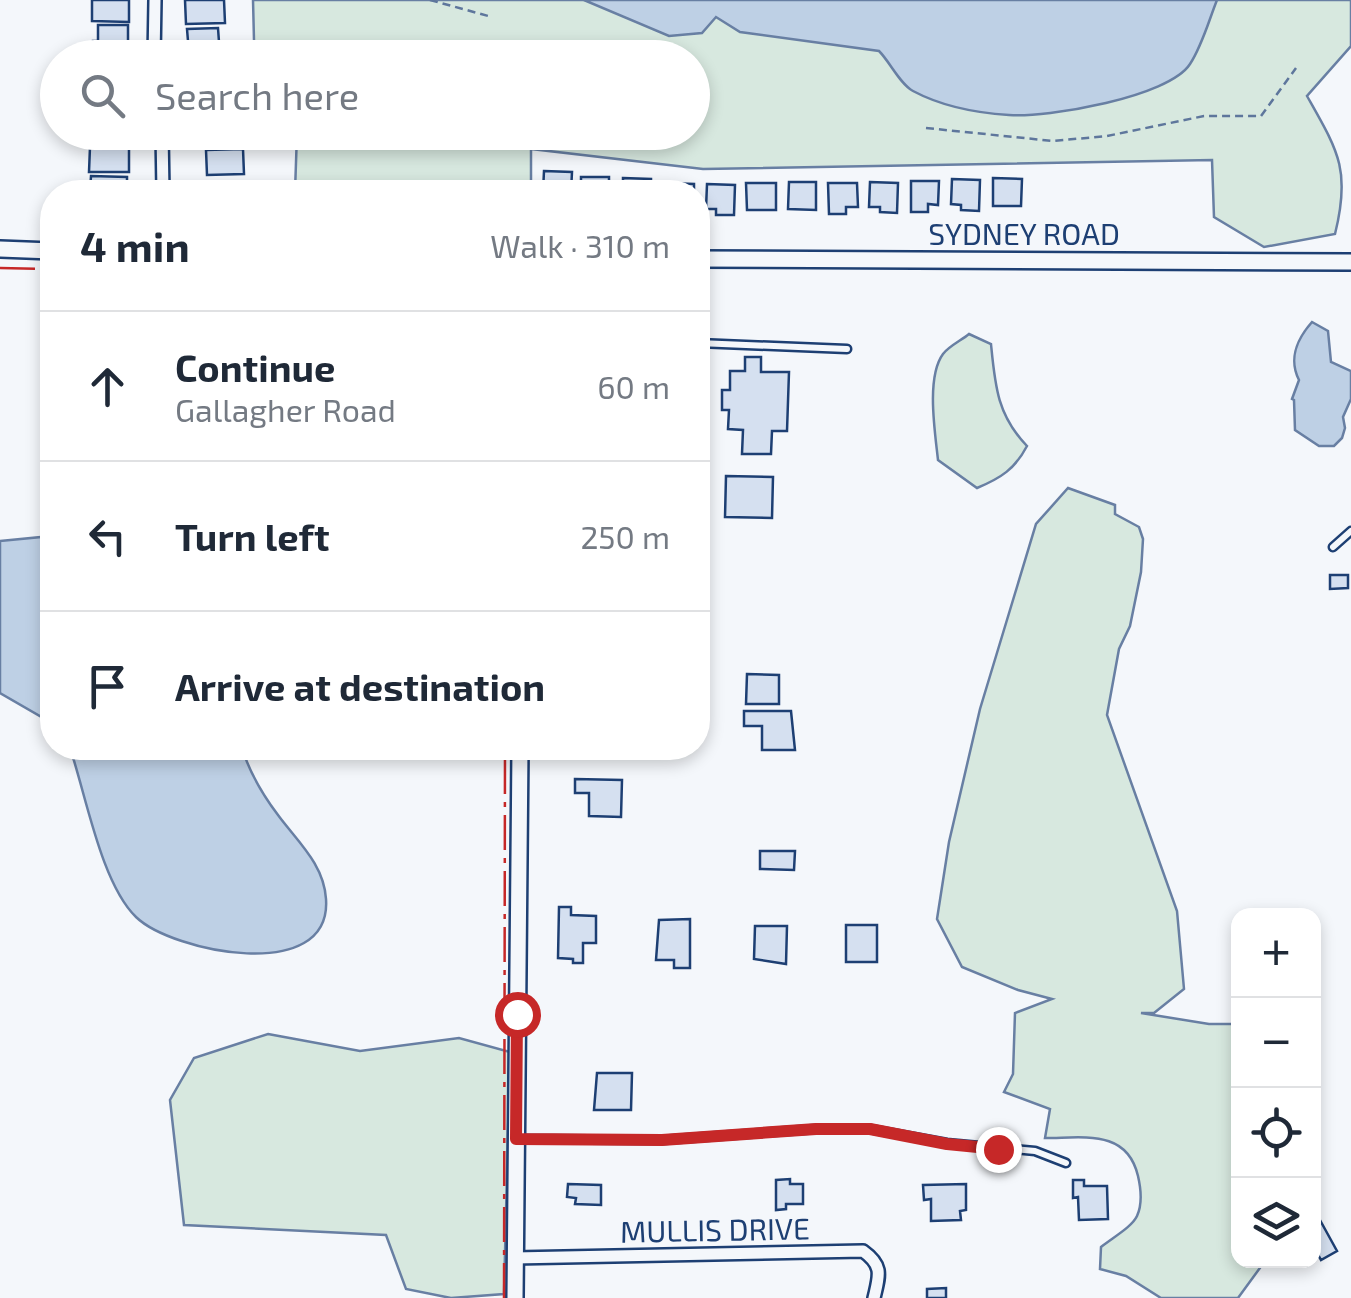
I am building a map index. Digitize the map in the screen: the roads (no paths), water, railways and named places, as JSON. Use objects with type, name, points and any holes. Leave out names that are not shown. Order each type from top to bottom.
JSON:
[{"type":"street","points":[[154,0],[154,40]]},
{"type":"street","points":[[162,150],[163,180]]},
{"type":"street","points":[[0,249],[40,250]]},
{"type":"street","name":"SYDNEY ROAD","points":[[710,259],[1351,262]]},
{"type":"street","points":[[514,1298],[520,760]]},
{"type":"street","name":"MULLIS DRIVE","points":[[514,1258],[863,1251],[875,1260],[879,1274],[874,1298]]},
{"type":"lane","points":[[710,343],[847,349]]},
{"type":"lane","points":[[1333,547],[1351,532]]},
{"type":"lane","points":[[516,1139],[662,1140],[870,1129],[947,1144],[1035,1151],[1066,1163]]},
{"type":"water","points":[[584,0],[1217,0],[1194,57],[1178,76],[1106,103],[1027,115],[972,111],[924,97],[904,83],[879,51],[740,32],[716,17],[702,33],[669,36]]},
{"type":"water","points":[[1312,322],[1328,331],[1331,362],[1351,371],[1351,399],[1343,417],[1345,428],[1334,446],[1319,446],[1295,430],[1292,399],[1299,380],[1294,356],[1298,342]]},
{"type":"water","points":[[40,537],[40,716],[0,693],[0,541]]},
{"type":"water","points":[[74,760],[246,760],[262,791],[320,875],[326,899],[321,926],[304,943],[278,952],[247,953],[182,941],[136,917],[113,883]]}]
